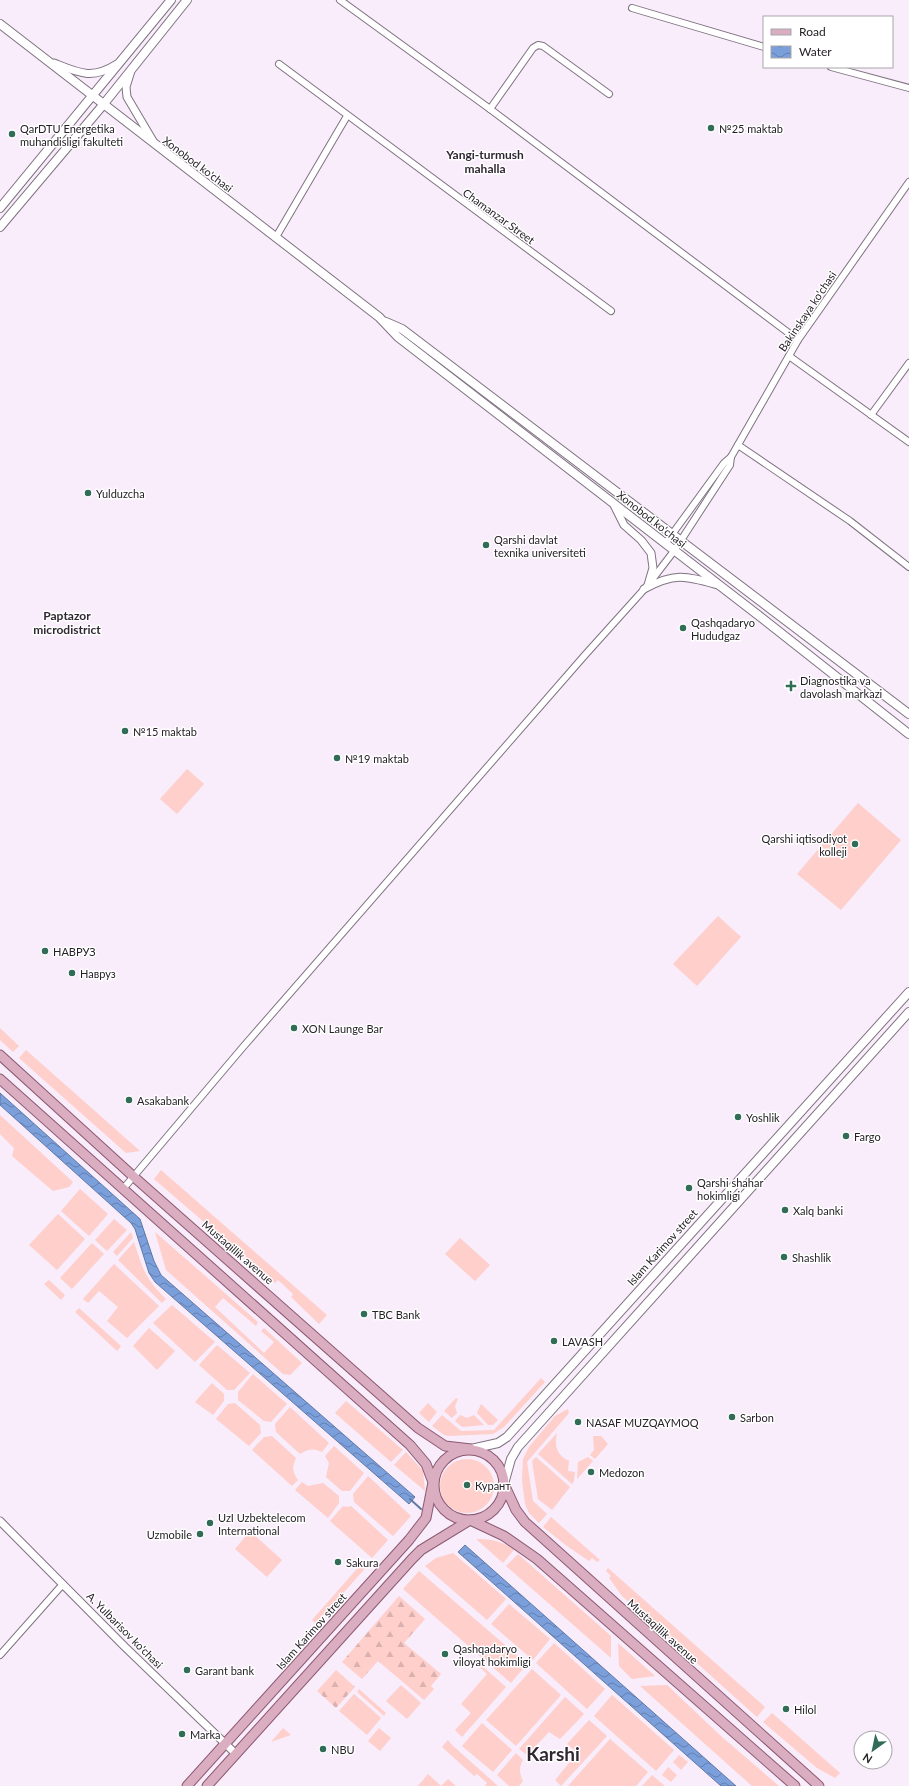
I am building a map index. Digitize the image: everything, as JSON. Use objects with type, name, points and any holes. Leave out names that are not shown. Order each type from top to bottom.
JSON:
[{"type":"main road","points":[[0,208],[93,97],[171,0]]},
{"type":"main road","points":[[0,228],[104,105],[187,0]]},
{"type":"main road","name":"Xonobod ko'chasi","points":[[0,24],[156,146],[276,237],[383,321],[398,337],[720,585],[909,734]]},
{"type":"main road","name":"Xonobod ko'chasi","points":[[383,321],[402,329],[909,714]]},
{"type":"main road","name":"Islam Karimov street","points":[[471,1449],[493,1444],[507,1437],[909,992]]},
{"type":"main road","points":[[207,1786],[421,1550],[470,1520],[481,1518],[494,1508],[502,1494],[511,1459],[518,1447],[909,1012]]},
{"type":"main road","name":"Mustaqillik avenue","points":[[0,1055],[134,1177],[418,1428],[445,1446],[471,1449]]},
{"type":"main road","points":[[0,1079],[410,1445],[426,1464],[433,1482],[437,1499],[448,1513],[458,1518],[470,1520],[504,1536],[537,1559],[795,1786]]},
{"type":"main road","points":[[433,1482],[436,1471],[441,1462],[460,1450],[471,1449],[486,1454],[497,1464],[502,1473],[504,1484]]},
{"type":"main road","name":"Islam Karimov street","points":[[187,1786],[409,1540],[426,1518],[433,1482]]},
{"type":"main road","name":"Mustaqillik avenue","points":[[504,1484],[516,1510],[524,1522],[819,1786]]},
{"type":"street","points":[[340,0],[490,109],[798,340]]},
{"type":"street","points":[[632,8],[763,47]]},
{"type":"street","points":[[490,109],[533,48],[538,45],[543,46],[609,94]]},
{"type":"street","points":[[46,60],[76,72],[92,75],[106,71],[122,61]]},
{"type":"street","name":"Chamanzar Street","points":[[279,64],[611,311]]},
{"type":"street","points":[[835,68],[909,88]]},
{"type":"street","points":[[132,69],[126,87],[127,98],[156,146]]},
{"type":"street","points":[[276,237],[347,116]]},
{"type":"street","name":"Bakinskaya ko'chasi","points":[[665,544],[731,457],[798,340],[909,182]]},
{"type":"street","points":[[788,356],[909,442]]},
{"type":"street","points":[[871,415],[909,363]]},
{"type":"street","points":[[738,445],[850,521],[909,567]]},
{"type":"street","name":"Bakinskaya ko'chasi","points":[[123,1189],[243,1048],[646,587],[674,551],[730,466],[731,457]]},
{"type":"street","points":[[613,502],[624,525],[641,540],[651,553],[653,568],[646,587]]},
{"type":"street","points":[[646,587],[660,580],[676,577],[690,577],[720,585]]},
{"type":"street","name":"A. Yulbarisov ko'chasi","points":[[0,1521],[236,1754]]},
{"type":"street","points":[[0,1655],[63,1584]]},
{"type":"green space","points":[[187,769],[204,784],[177,814],[160,799]]},
{"type":"green space","points":[[858,803],[901,840],[841,910],[797,874]]},
{"type":"green space","points":[[718,916],[741,937],[697,986],[673,964]]},
{"type":"green space","points":[[0,1028],[19,1046],[13,1052],[0,1040]]},
{"type":"green space","points":[[26,1050],[140,1151],[126,1153],[19,1058]]},
{"type":"green space","points":[[0,1115],[73,1182],[69,1187],[53,1191],[12,1156],[14,1148],[0,1134]]},
{"type":"green space","points":[[161,1170],[327,1315],[319,1324],[291,1297],[293,1294],[278,1280],[275,1283],[154,1179]]},
{"type":"green space","points":[[80,1189],[108,1214],[89,1236],[61,1211]]},
{"type":"green space","points":[[58,1214],[85,1239],[57,1270],[29,1245]]},
{"type":"green space","points":[[114,1219],[127,1230],[107,1251],[95,1240]]},
{"type":"green space","points":[[131,1232],[133,1238],[117,1256],[113,1252]]},
{"type":"green space","points":[[155,1232],[258,1322],[256,1326],[223,1298],[215,1307],[264,1353],[274,1342],[261,1331],[264,1328],[302,1363],[290,1375],[283,1374],[166,1270]]},
{"type":"green space","points":[[460,1238],[490,1265],[475,1281],[445,1254]]},
{"type":"green space","points":[[134,1242],[149,1279],[166,1299],[162,1303],[118,1260]]},
{"type":"green space","points":[[92,1243],[104,1254],[72,1289],[60,1278]]},
{"type":"green space","points":[[114,1264],[159,1306],[127,1338],[107,1321],[118,1307],[99,1291],[88,1303],[83,1299]]},
{"type":"green space","points":[[49,1280],[65,1295],[61,1300],[44,1284]]},
{"type":"green space","points":[[172,1305],[215,1342],[195,1362],[153,1323]]},
{"type":"green space","points":[[79,1308],[121,1346],[117,1351],[75,1312]]},
{"type":"green space","points":[[149,1328],[175,1351],[157,1370],[133,1346]]},
{"type":"green space","points":[[217,1345],[250,1373],[234,1390],[227,1390],[199,1365]]},
{"type":"green space","points":[[253,1374],[287,1404],[271,1422],[264,1421],[238,1400],[238,1392]]},
{"type":"green space","points":[[541,1378],[545,1382],[504,1427],[493,1434],[449,1436],[444,1435],[432,1426],[442,1415],[461,1431],[494,1430]]},
{"type":"green space","points":[[212,1383],[224,1394],[224,1401],[213,1415],[195,1402]]},
{"type":"green space","points":[[456,1398],[458,1399],[455,1406],[457,1413],[452,1418],[444,1411]]},
{"type":"green space","points":[[346,1401],[403,1450],[391,1462],[335,1413]]},
{"type":"green space","points":[[235,1403],[260,1425],[261,1433],[249,1446],[216,1419],[228,1404]]},
{"type":"green space","points":[[428,1403],[437,1412],[429,1422],[419,1413]]},
{"type":"green space","points":[[481,1404],[498,1420],[493,1425],[488,1425],[477,1413]]},
{"type":"green space","points":[[290,1407],[329,1443],[322,1452],[311,1450],[300,1454],[276,1432],[275,1424]]},
{"type":"green space","points":[[568,1409],[569,1413],[527,1462],[533,1501],[547,1514],[539,1523],[529,1513],[525,1504],[522,1480],[523,1459],[529,1447],[555,1416]]},
{"type":"green space","points":[[460,1415],[467,1418],[474,1415],[484,1425],[462,1427],[455,1421]]},
{"type":"green space","points":[[557,1433],[557,1450],[565,1459],[569,1461],[568,1471],[575,1472],[574,1481],[572,1484],[538,1454]]},
{"type":"green space","points":[[272,1436],[296,1458],[293,1469],[298,1480],[292,1486],[252,1450],[264,1437]]},
{"type":"green space","points":[[593,1436],[601,1436],[608,1444],[595,1459],[590,1455],[594,1450]]},
{"type":"green space","points":[[334,1446],[364,1473],[350,1491],[342,1491],[326,1477],[329,1463],[325,1456]]},
{"type":"green space","points":[[406,1452],[423,1471],[425,1491],[394,1465]]},
{"type":"green space","points":[[536,1457],[570,1487],[552,1510],[538,1499],[532,1461]]},
{"type":"green space","points":[[588,1457],[593,1461],[577,1479],[578,1462]]},
{"type":"green space","points":[[462,1459],[472,1459],[482,1463],[490,1471],[494,1481],[494,1491],[490,1501],[482,1509],[472,1513],[462,1513],[452,1509],[444,1501],[440,1491],[440,1481],[444,1471],[452,1463]]},
{"type":"green space","points":[[368,1476],[411,1516],[393,1536],[354,1502],[353,1494]]},
{"type":"green space","points":[[302,1482],[308,1486],[323,1483],[339,1496],[339,1503],[328,1518],[295,1490]]},
{"type":"green space","points":[[343,1506],[351,1506],[388,1540],[372,1558],[330,1521]]},
{"type":"green space","points":[[551,1517],[600,1560],[597,1562],[592,1558],[589,1561],[543,1527]]},
{"type":"green space","points":[[250,1531],[282,1560],[267,1577],[235,1549]]},
{"type":"green space","points":[[476,1539],[496,1541],[505,1544],[514,1550],[503,1563]]},
{"type":"green space","points":[[453,1553],[506,1599],[487,1620],[425,1566],[436,1558]]},
{"type":"green space","points":[[518,1554],[611,1636],[611,1658],[506,1566]]},
{"type":"green space","points":[[363,1562],[368,1565],[316,1624],[312,1620]]},
{"type":"green space","points":[[608,1568],[765,1707],[757,1717],[622,1596],[609,1578],[611,1576],[606,1571]]},
{"type":"green space","points":[[419,1571],[527,1664],[511,1683],[403,1589]]},
{"type":"green space","points":[[399,1596],[425,1619],[404,1643],[441,1674],[431,1686],[434,1689],[424,1700],[378,1661],[362,1679],[342,1662]]},
{"type":"green space","points":[[509,1604],[550,1639],[533,1660],[491,1624]]},
{"type":"green space","points":[[554,1643],[605,1689],[587,1709],[536,1663]]},
{"type":"green space","points":[[618,1643],[655,1676],[632,1679],[619,1666]]},
{"type":"green space","points":[[474,1659],[506,1687],[462,1737],[455,1730],[471,1713],[461,1704],[487,1674],[473,1661]]},
{"type":"green space","points":[[532,1669],[561,1695],[516,1746],[486,1720]]},
{"type":"green space","points":[[336,1670],[355,1687],[336,1708],[317,1691]]},
{"type":"green space","points":[[401,1685],[421,1703],[407,1719],[386,1701]]},
{"type":"green space","points":[[667,1685],[722,1737],[779,1786],[752,1786],[640,1686]]},
{"type":"green space","points":[[359,1689],[386,1713],[384,1716],[357,1692]]},
{"type":"green space","points":[[354,1694],[381,1718],[367,1735],[339,1711]]},
{"type":"green space","points":[[612,1695],[674,1750],[656,1771],[594,1716]]},
{"type":"green space","points":[[565,1697],[584,1714],[560,1739],[549,1732],[527,1755],[519,1749]]},
{"type":"green space","points":[[772,1713],[840,1773],[835,1778],[817,1768],[763,1722]]},
{"type":"green space","points":[[589,1720],[607,1736],[561,1786],[555,1780],[575,1756],[574,1750],[567,1744]]},
{"type":"green space","points":[[482,1723],[512,1750],[493,1772],[462,1746]]},
{"type":"green space","points":[[283,1728],[291,1735],[271,1742]]},
{"type":"green space","points":[[379,1728],[391,1738],[380,1751],[368,1741]]},
{"type":"green space","points":[[610,1739],[648,1772],[636,1786],[568,1786]]},
{"type":"green space","points":[[448,1740],[498,1786],[485,1786],[487,1783],[477,1774],[474,1776],[442,1747]]},
{"type":"green space","points":[[516,1753],[523,1760],[520,1770],[523,1781],[519,1786],[509,1786],[497,1775]]},
{"type":"green space","points":[[679,1755],[688,1762],[681,1770],[673,1762]]},
{"type":"green space","points":[[668,1767],[677,1775],[671,1782],[662,1775]]},
{"type":"green space","points":[[428,1774],[441,1786],[418,1786]]},
{"type":"green space","points":[[652,1775],[665,1786],[642,1786]]},
{"type":"green space","points":[[448,1779],[456,1786],[441,1786]]},
{"type":"water","points":[[0,1093],[140,1219],[154,1261],[161,1275],[415,1497],[409,1504],[155,1282],[149,1273],[135,1229],[131,1223],[0,1105]]},
{"type":"water","points":[[465,1545],[736,1786],[721,1786],[458,1552]]},
{"type":"waterway","points":[[410,1499],[421,1509]]},
{"type":"place","name":"№25 maktab","points":[[711,128]]},
{"type":"place","name":"QarDTU Energetika muhandisligi fakulteti","points":[[12,134]]},
{"type":"place","name":"Yulduzcha","points":[[88,493]]},
{"type":"place","name":"Qarshi davlat texnika universiteti","points":[[486,545]]},
{"type":"place","name":"Qashqadaryo Hududgaz","points":[[683,628]]},
{"type":"place","name":"Diagnostika va davolash markazi","points":[[791,686]]},
{"type":"place","name":"№15 maktab","points":[[125,731]]},
{"type":"place","name":"№19 maktab","points":[[337,758]]},
{"type":"place","name":"Qarshi iqtisodiyot kolleji","points":[[855,844]]},
{"type":"place","name":"НАВРУЗ","points":[[45,951]]},
{"type":"place","name":"Навруз","points":[[72,973]]},
{"type":"place","name":"XON Launge Bar","points":[[294,1028]]},
{"type":"place","name":"Asakabank","points":[[129,1100]]},
{"type":"place","name":"Yoshlik","points":[[738,1117]]},
{"type":"place","name":"Fargo","points":[[846,1136]]},
{"type":"place","name":"Qarshi shahar hokimligi","points":[[689,1188]]},
{"type":"place","name":"Xalq banki","points":[[785,1210]]},
{"type":"place","name":"Shashlik","points":[[784,1257]]},
{"type":"place","name":"TBC Bank","points":[[364,1314]]},
{"type":"place","name":"LAVASH","points":[[554,1341]]},
{"type":"place","name":"Sarbon","points":[[732,1417]]},
{"type":"place","name":"NASAF MUZQAYMOQ","points":[[578,1422]]},
{"type":"place","name":"Medozon","points":[[591,1472]]},
{"type":"place","name":"Курант","points":[[467,1485]]},
{"type":"place","name":"UzI Uzbektelecom International","points":[[210,1523]]},
{"type":"place","name":"Uzmobile","points":[[200,1534]]},
{"type":"place","name":"Sakura","points":[[338,1562]]},
{"type":"place","name":"Qashqadaryo viloyat hokimligi","points":[[445,1654]]},
{"type":"place","name":"Garant bank","points":[[187,1670]]},
{"type":"place","name":"Hilol","points":[[786,1709]]},
{"type":"place","name":"Marka","points":[[182,1734]]},
{"type":"place","name":"NBU","points":[[323,1749]]},
{"type":"district","name":"Yangi-turmush mahalla","points":[[485,161]]},
{"type":"district","name":"Paрtazor microdistrict","points":[[67,622]]},
{"type":"district","name":"Karshi","points":[[553,1753]]}]
